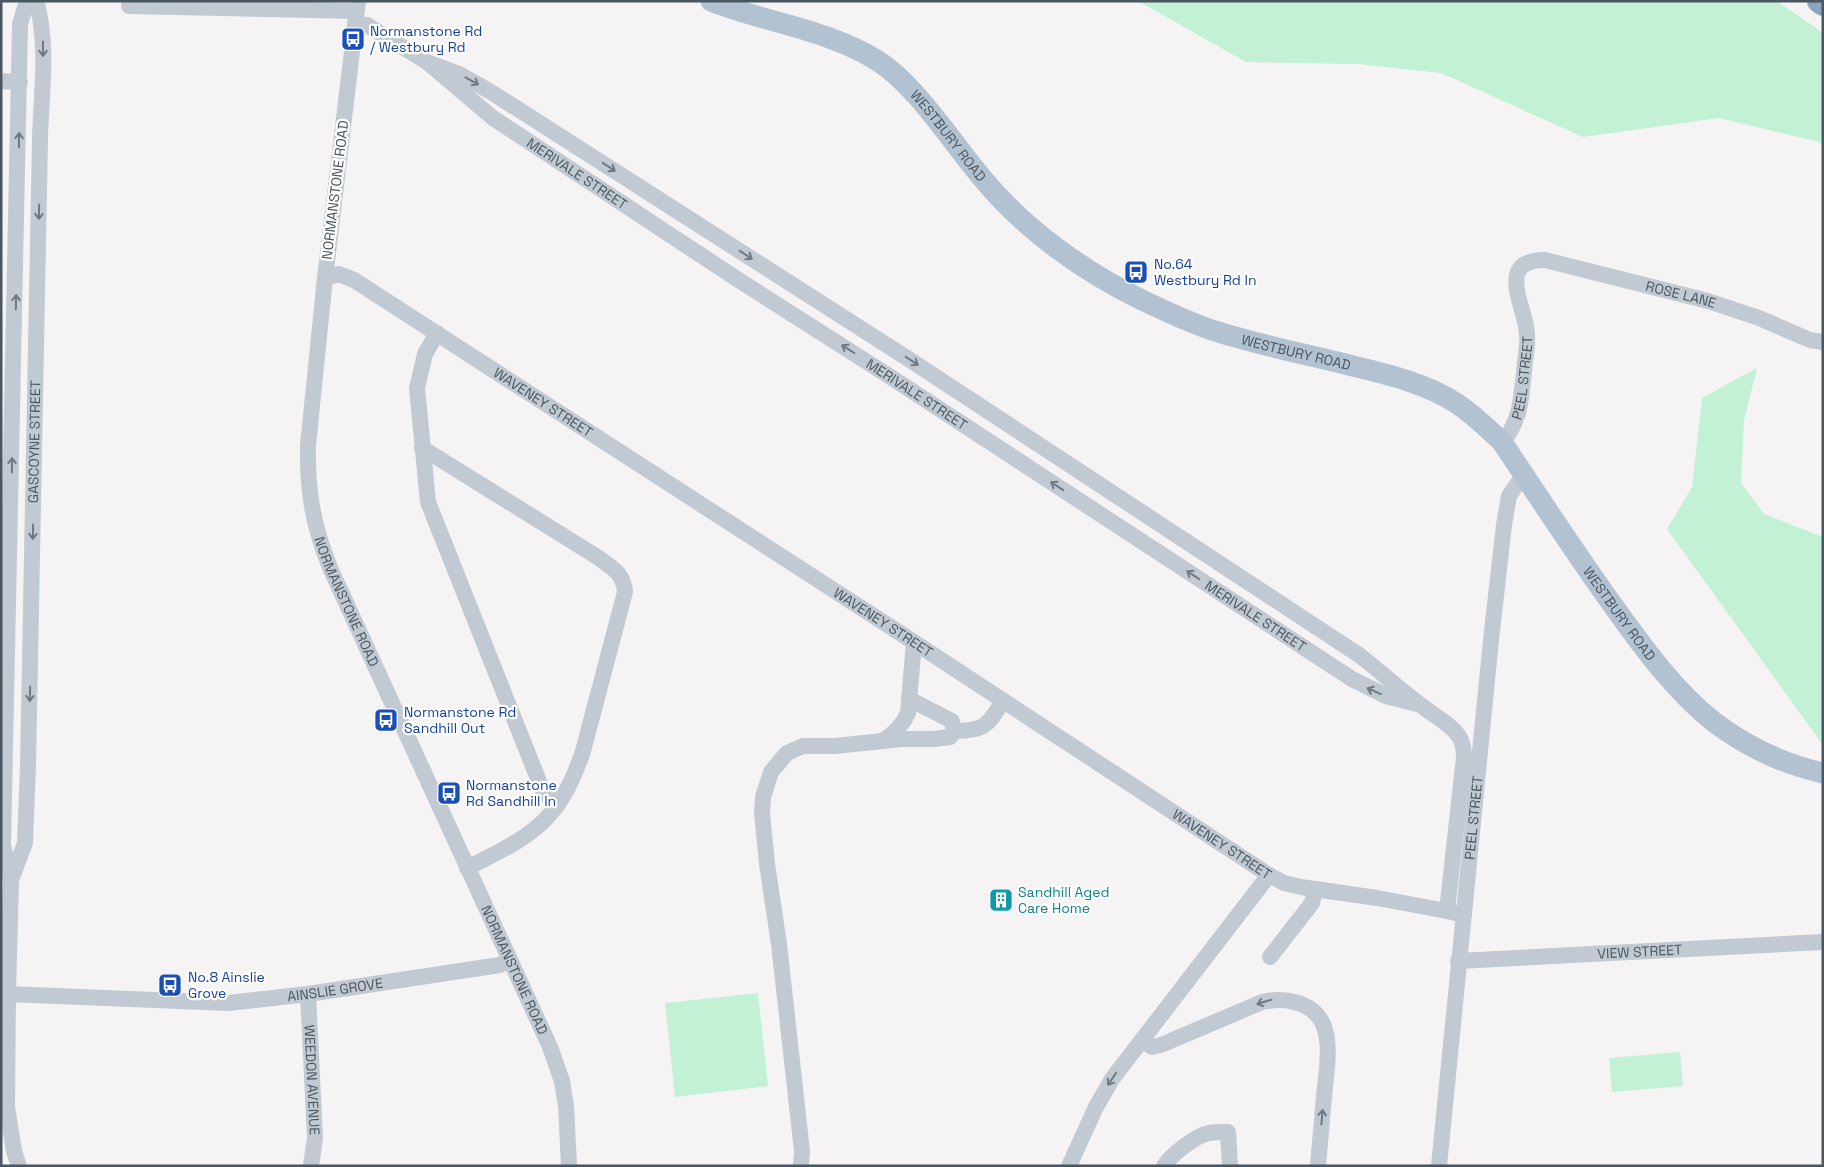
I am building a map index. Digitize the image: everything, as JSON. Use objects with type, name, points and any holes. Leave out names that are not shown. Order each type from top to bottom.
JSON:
[{"type":"highway","points":[[1819,1],[1823,4]]},
{"type":"main road","name":"WESTBURY ROAD","points":[[711,1],[825,36],[878,61],[896,75],[911,91],[984,181],[1014,211],[1063,252],[1098,276],[1122,289],[1184,319],[1215,331],[1393,377],[1455,402],[1487,427],[1502,442],[1626,624],[1650,655],[1697,706],[1733,735],[1757,749],[1793,765],[1823,773]]},
{"type":"street","name":"GASCOYNE STREET","points":[[19,1166],[14,1151],[7,1106],[11,880],[4,846],[6,568],[20,24],[27,1]]},
{"type":"street","name":"GASCOYNE STREET","points":[[11,880],[25,843],[43,46],[40,15],[36,1]]},
{"type":"street","name":"MERIVALE STREET","points":[[129,6],[356,12],[367,24],[427,62],[493,118],[737,279],[886,374],[1352,679],[1386,696],[1421,705]]},
{"type":"street","name":"NORMANSTONE ROAD","points":[[356,12],[325,278],[308,445],[310,495],[314,520],[319,541],[331,570],[543,1033],[562,1081],[566,1106],[569,1166]]},
{"type":"street","name":"MERIVALE STREET","points":[[427,62],[472,80],[907,358],[1359,655],[1454,731],[1460,738],[1464,748],[1464,757],[1447,910]]},
{"type":"street","points":[[1,82],[20,82]]},
{"type":"street","name":"PEEL STREET","points":[[1502,442],[1509,435],[1519,407],[1527,335],[1518,290],[1517,274],[1523,265],[1534,260]]},
{"type":"street","name":"ROSE LANE","points":[[1534,260],[1545,260],[1708,301],[1759,318],[1810,340],[1823,342]]},
{"type":"street","name":"WAVENEY STREET","points":[[325,278],[339,274],[354,280],[914,642],[1269,875],[1284,883],[1315,890],[1447,910],[1464,916]]},
{"type":"street","points":[[437,333],[425,354],[417,388],[428,502],[542,789],[557,806]]},
{"type":"street","points":[[422,448],[599,558],[621,575],[624,583],[624,592],[583,751],[574,777],[557,806],[539,827],[524,838],[467,868]]},
{"type":"street","name":"PEEL STREET","points":[[1439,1166],[1490,640],[1504,524],[1509,496],[1517,484],[1525,477]]},
{"type":"street","points":[[6,568],[32,568]]},
{"type":"street","points":[[882,742],[896,732],[908,714],[914,642]]},
{"type":"street","points":[[801,1166],[802,1151],[781,964],[767,864],[762,797],[771,772],[787,753],[803,746],[835,746],[902,739],[950,737],[954,731],[952,721],[910,699]]},
{"type":"street","points":[[954,731],[980,729],[991,720],[1003,700]]},
{"type":"street","points":[[1069,1166],[1096,1107],[1112,1079],[1269,875]]},
{"type":"street","points":[[1270,957],[1312,903],[1315,890]]},
{"type":"street","name":"VIEW STREET","points":[[1458,961],[1823,942]]},
{"type":"street","name":"AINSLIE GROVE","points":[[8,994],[228,1003],[308,994],[500,965],[509,960]]},
{"type":"street","name":"WEEDON AVENUE","points":[[308,994],[315,1138],[311,1166]]},
{"type":"street","points":[[1142,1040],[1152,1047],[1161,1045],[1262,1002],[1275,999],[1298,1002],[1312,1010],[1322,1023],[1326,1038],[1327,1059],[1318,1166]]},
{"type":"street","points":[[1164,1166],[1175,1153],[1203,1135],[1228,1132],[1228,1162],[1230,1166]]},
{"type":"green space","points":[[1138,1],[1777,1],[1823,33],[1823,143],[1719,118],[1583,137],[1441,73],[1358,64],[1246,62]]},
{"type":"green space","points":[[1757,368],[1744,420],[1741,483],[1764,514],[1823,537],[1823,745],[1667,529],[1692,487],[1702,398]]},
{"type":"green space","points":[[758,993],[768,1086],[675,1097],[665,1003]]},
{"type":"green space","points":[[1680,1052],[1683,1086],[1612,1092],[1609,1058]]},
{"type":"place","name":"Normanstone Rd / Westbury Rd","points":[[353,39]]},
{"type":"place","name":"No.64 Westbury Rd In","points":[[1136,272]]},
{"type":"place","name":"Normanstone Rd Sandhill Out","points":[[386,720]]},
{"type":"place","name":"Normanstone Rd Sandhill In","points":[[449,793]]},
{"type":"place","name":"Sandhill Aged Care Home","points":[[1001,900]]},
{"type":"place","name":"No.8 Ainslie Grove","points":[[170,985]]}]
